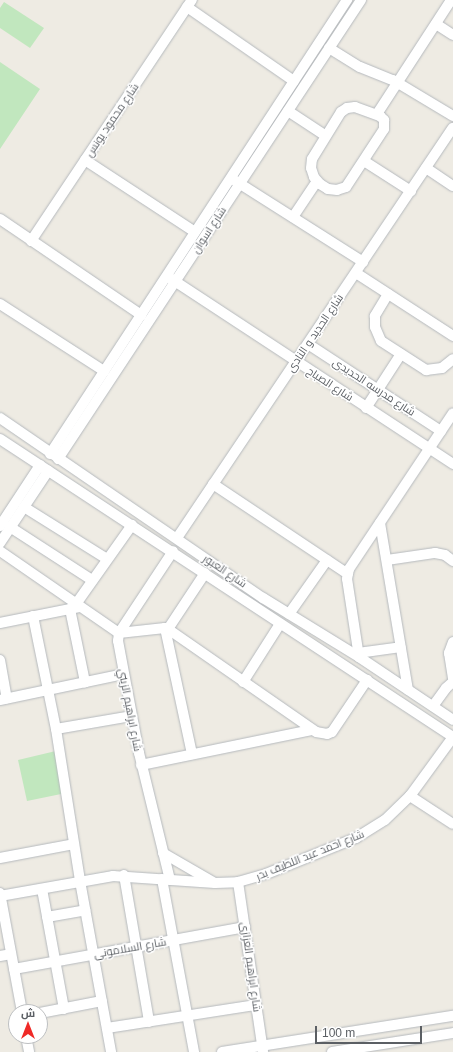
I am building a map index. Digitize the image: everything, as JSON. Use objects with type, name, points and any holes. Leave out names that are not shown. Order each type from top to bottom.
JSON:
[{"type":"street","name":"شارع اسوان","points":[[54,457],[104,371],[141,315],[171,279],[195,232],[347,0]]},
{"type":"street","name":"شارع اسوان","points":[[54,457],[171,279],[240,183],[361,0]]},
{"type":"street","points":[[377,114],[451,0]]},
{"type":"street","points":[[190,4],[294,81]]},
{"type":"street","name":"شارع محمود يونس","points":[[31,241],[190,4]]},
{"type":"street","points":[[436,24],[453,35]]},
{"type":"street","points":[[329,48],[357,65],[398,82],[453,116]]},
{"type":"street","points":[[355,107],[377,114],[384,120],[384,129],[346,187],[342,190],[328,189],[317,181],[311,168],[312,159],[341,112],[347,108],[355,107]]},
{"type":"street","points":[[288,111],[326,136]]},
{"type":"street","name":"شارع الحديد و النادى","points":[[177,538],[453,128]]},
{"type":"street","points":[[85,160],[195,232]]},
{"type":"street","points":[[364,161],[411,191]]},
{"type":"street","points":[[426,168],[452,183]]},
{"type":"street","points":[[231,178],[363,262]]},
{"type":"street","points":[[293,217],[317,181]]},
{"type":"street","points":[[0,219],[141,315]]},
{"type":"street","points":[[356,273],[453,336]]},
{"type":"street","name":"شارع الصباح","points":[[171,279],[453,464]]},
{"type":"street","points":[[388,294],[377,312],[375,327],[381,341],[426,370],[442,368],[453,359]]},
{"type":"street","points":[[0,304],[104,371]]},
{"type":"street","name":"شارع مدرسه الحديدى","points":[[308,344],[441,431]]},
{"type":"street","points":[[366,408],[401,354]]},
{"type":"street","points":[[401,647],[359,655],[348,574],[350,567],[453,413]]},
{"type":"street","name":"شارع العبور","points":[[0,419],[54,457],[289,614],[359,655],[453,720]]},
{"type":"street","name":"شارع العبور","points":[[0,439],[453,737]]},
{"type":"street","points":[[5,527],[24,507],[44,468]]},
{"type":"street","points":[[0,543],[5,527],[44,468]]},
{"type":"street","points":[[213,484],[348,574]]},
{"type":"street","points":[[24,507],[107,559]]},
{"type":"street","points":[[380,522],[408,690]]},
{"type":"street","points":[[85,682],[76,606],[92,580],[132,525]]},
{"type":"street","points":[[5,527],[92,580]]},
{"type":"street","points":[[0,551],[76,606],[119,634],[166,629],[311,730],[321,734],[332,732],[367,680]]},
{"type":"street","points":[[119,634],[172,551]]},
{"type":"street","points":[[387,560],[435,553],[445,555],[453,560]]},
{"type":"street","points":[[193,565],[201,555]]},
{"type":"street","points":[[289,614],[327,560]]},
{"type":"street","points":[[192,754],[166,629],[205,574]]},
{"type":"street","points":[[0,623],[76,606]]},
{"type":"street","points":[[33,616],[56,729],[80,881],[111,1052]]},
{"type":"street","points":[[243,682],[280,624]]},
{"type":"street","name":"شارع ابراهيم الزيني","points":[[119,634],[123,674],[131,716],[141,765],[163,853],[174,940],[194,1052]]},
{"type":"street","points":[[453,642],[449,653],[453,679]]},
{"type":"street","points":[[0,660],[4,699],[123,674]]},
{"type":"street","points":[[433,706],[446,688],[453,682]]},
{"type":"street","points":[[56,729],[131,716]]},
{"type":"street","points":[[141,765],[311,730]]},
{"type":"street","name":"شارع احمد عبد اللطيف بدر","points":[[0,895],[124,875],[166,880],[215,883],[238,882],[266,874],[356,838],[385,820],[410,796],[453,737]]},
{"type":"street","points":[[410,796],[453,824]]},
{"type":"street","points":[[0,858],[74,844]]},
{"type":"street","points":[[163,853],[215,883]]},
{"type":"street","points":[[124,875],[149,1022]]},
{"type":"street","name":"شارع ابراهيم العزازى","points":[[238,882],[262,1049]]},
{"type":"street","points":[[42,889],[64,1009]]},
{"type":"street","points":[[0,895],[21,1004]]},
{"type":"street","points":[[48,917],[85,910]]},
{"type":"street","name":"شارع السلامونى","points":[[14,969],[245,928]]},
{"type":"street","points":[[0,956],[11,954]]},
{"type":"street","points":[[48,1012],[102,1002]]},
{"type":"street","points":[[106,1028],[256,1006]]},
{"type":"street","points":[[222,1052],[283,1047],[453,1016]]},
{"type":"street","points":[[332,1052],[382,1048],[453,1033]]},
{"type":"green space","points":[[4,2],[44,28],[30,48],[0,28],[0,8]]},
{"type":"green space","points":[[0,62],[40,89],[0,149]]},
{"type":"green space","points":[[60,750],[66,793],[27,801],[18,760]]}]
